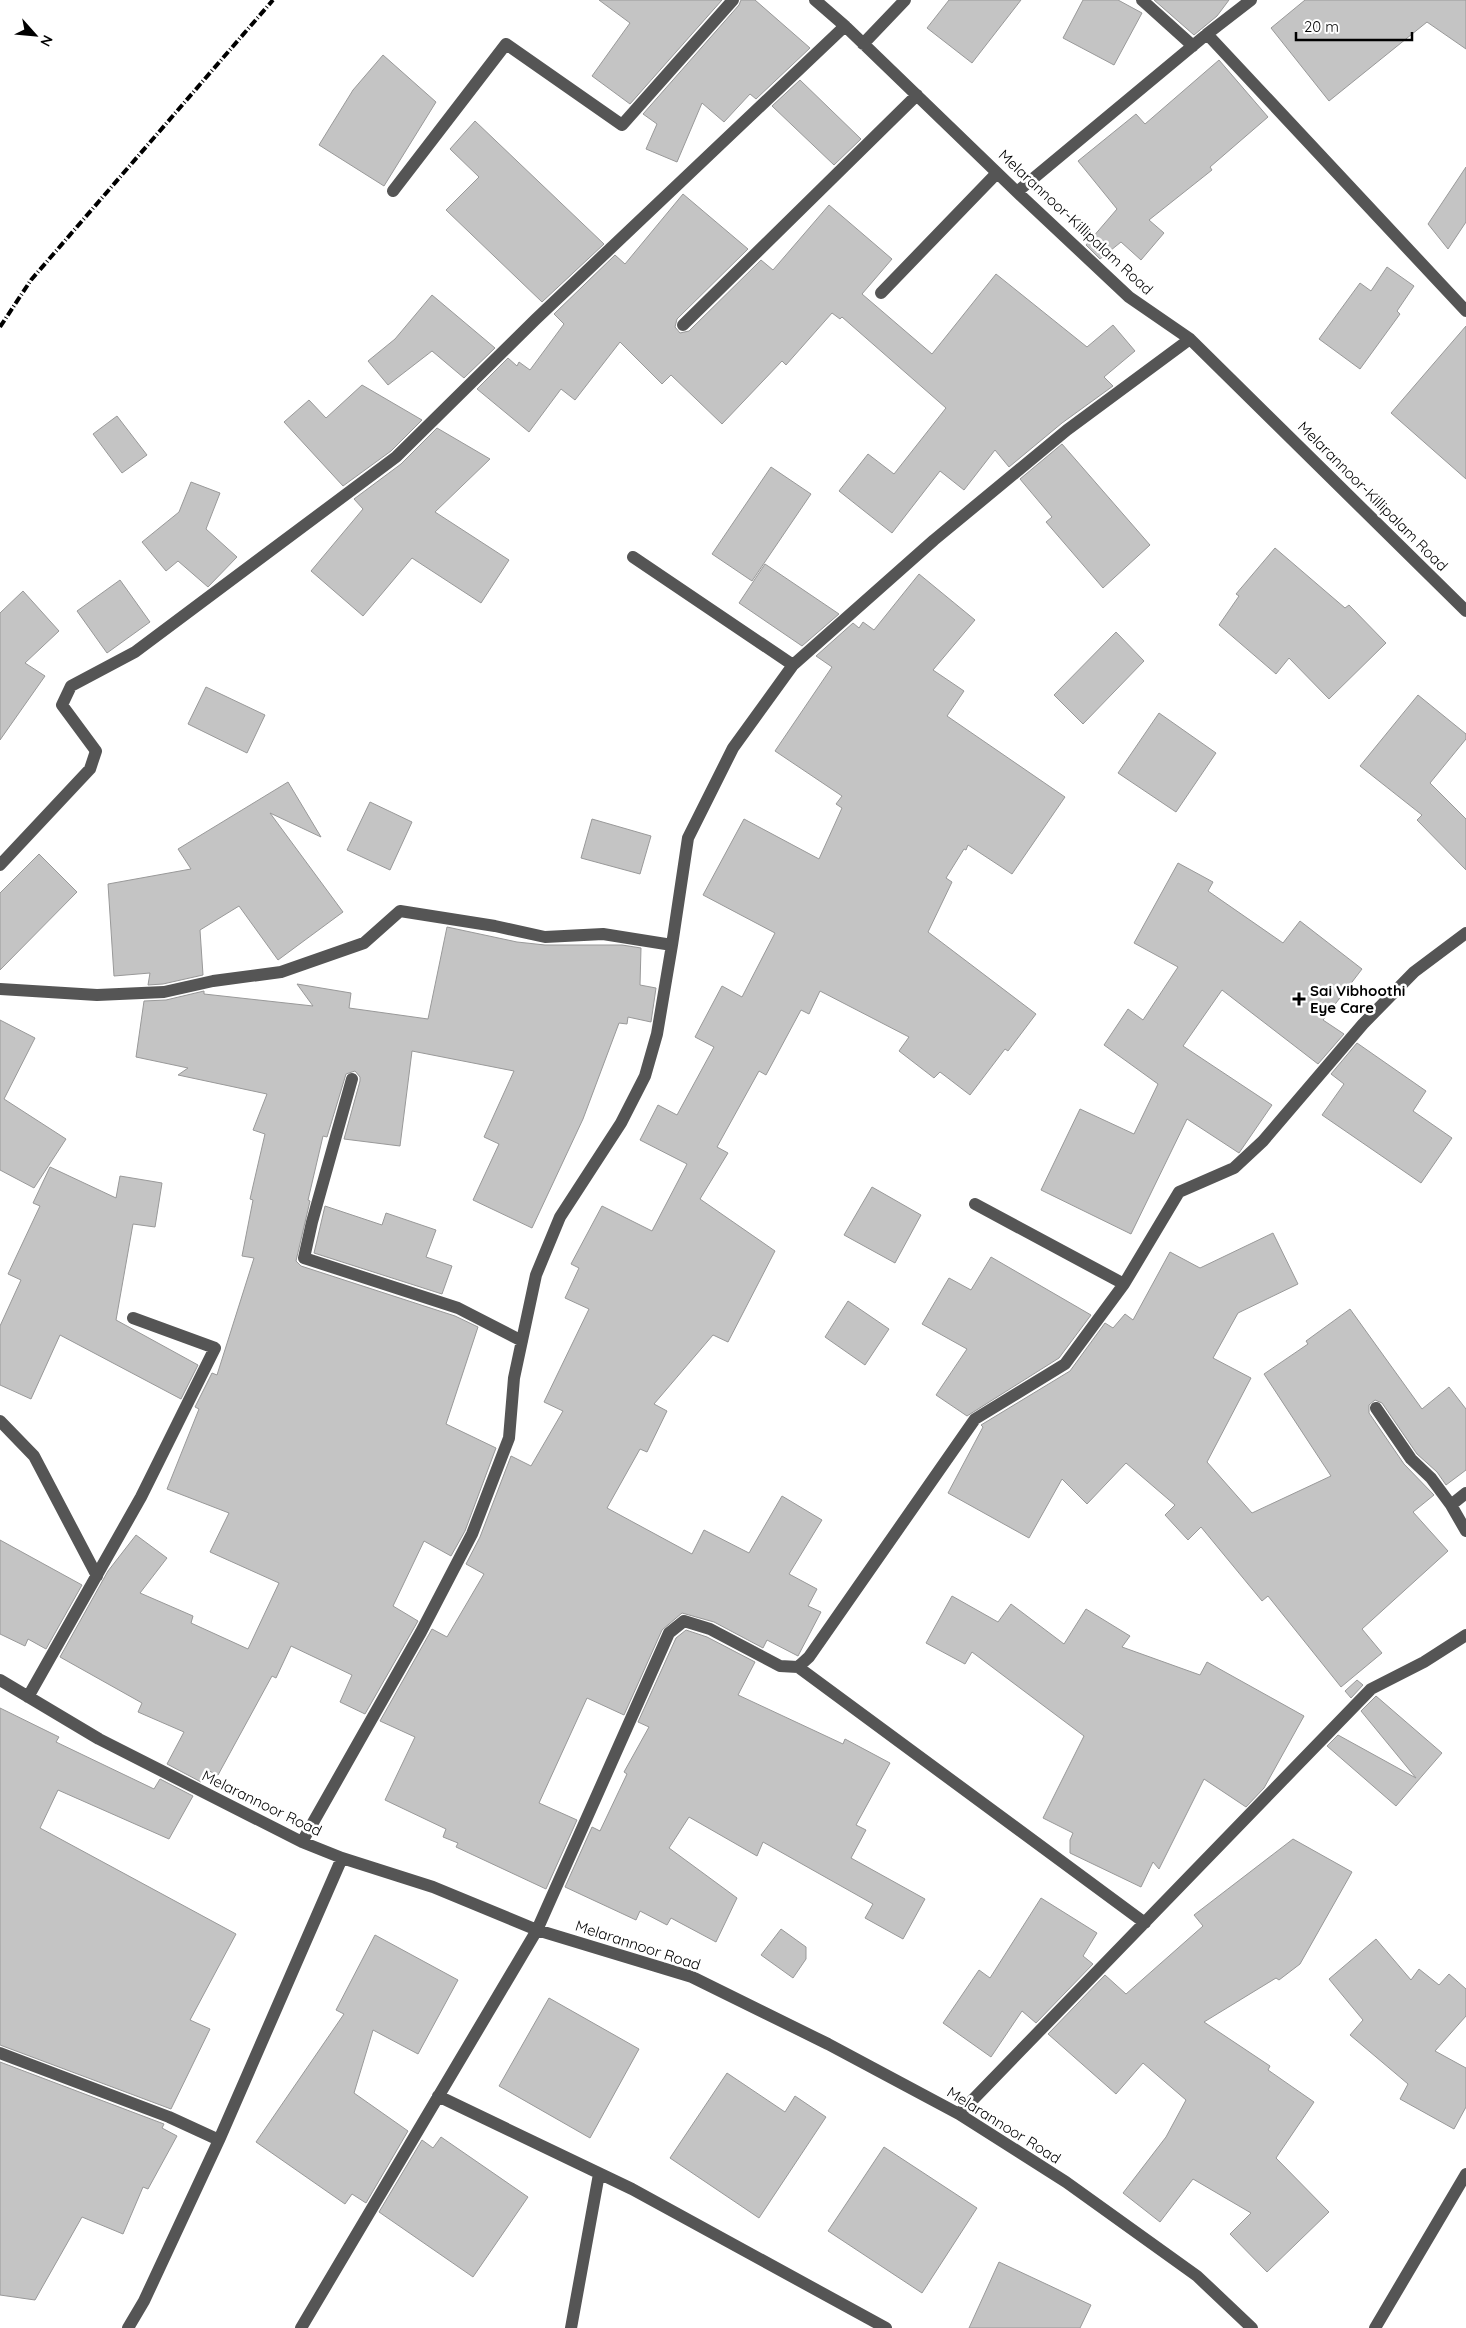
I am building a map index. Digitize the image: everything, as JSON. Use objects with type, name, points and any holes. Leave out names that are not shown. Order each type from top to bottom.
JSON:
[{"type":"street","points":[[393,191],[506,44],[622,125],[733,0]]},
{"type":"street","name":"Melarannoor-Killipalam Road","points":[[815,0],[845,26],[1129,297],[1190,339],[1466,611]]},
{"type":"street","points":[[863,44],[905,0]]},
{"type":"street","points":[[1142,0],[1193,46]]},
{"type":"street","points":[[1017,192],[1207,34],[1251,0]]},
{"type":"street","points":[[0,866],[90,769],[96,752],[62,705],[71,686],[135,652],[396,457],[543,312],[845,26]]},
{"type":"street","points":[[1207,34],[1466,311]]},
{"type":"street","points":[[683,325],[917,95]]},
{"type":"street","points":[[880,293],[997,172]]},
{"type":"street","points":[[302,1842],[421,1632],[472,1534],[509,1438],[514,1378],[536,1275],[560,1217],[621,1123],[645,1076],[657,1034],[688,838],[733,748],[793,664],[934,540],[1066,430],[1190,339]]},
{"type":"street","points":[[632,557],[793,664]]},
{"type":"street","points":[[0,989],[97,995],[164,992],[213,980],[281,972],[364,943],[400,911],[495,926],[545,937],[603,934],[672,945]]},
{"type":"street","points":[[798,1667],[809,1658],[975,1419],[1065,1364],[1124,1284],[1179,1192],[1234,1168],[1263,1141],[1364,1024],[1414,972],[1466,933]]},
{"type":"street","points":[[352,1079],[312,1222],[304,1258],[458,1308],[522,1341]]},
{"type":"street","points":[[975,1204],[1124,1284]]},
{"type":"street","points":[[28,1697],[141,1497],[215,1348],[133,1318]]},
{"type":"street","points":[[1376,1408],[1411,1459],[1431,1478],[1452,1505],[1466,1531]]},
{"type":"street","points":[[0,1421],[34,1456],[97,1576]]},
{"type":"street","points":[[1452,1505],[1466,1492]]},
{"type":"street","points":[[301,2328],[537,1930],[669,1633],[684,1621],[710,1629],[780,1666],[798,1667],[1145,1922]]},
{"type":"street","points":[[959,2114],[1371,1690],[1424,1662],[1466,1635]]},
{"type":"street","name":"Melarannoor Road","points":[[0,1680],[99,1739],[302,1842],[342,1858],[433,1887],[537,1930],[692,1977],[828,2044],[959,2114],[1066,2182],[1197,2276],[1252,2328]]},
{"type":"street","points":[[128,2328],[144,2301],[219,2140],[342,1858]]},
{"type":"street","points":[[0,2053],[168,2117],[219,2140]]},
{"type":"street","points":[[438,2096],[600,2174],[886,2328]]},
{"type":"street","points":[[571,2328],[600,2174]]},
{"type":"street","points":[[1375,2328],[1466,2174]]},
{"type":"building","points":[[599,0],[722,0],[630,104],[592,76],[630,23]]},
{"type":"building","points":[[741,0],[755,0],[810,48],[756,99],[750,94],[724,122],[702,103],[677,162],[646,149],[657,124],[643,114],[739,5]]},
{"type":"building","points":[[949,0],[1021,0],[972,63],[927,28]]},
{"type":"building","points":[[1083,0],[1118,0],[1142,13],[1114,65],[1063,38]]},
{"type":"building","points":[[1154,0],[1229,0],[1217,16],[1194,35]]},
{"type":"building","points":[[1305,0],[1466,0],[1466,49],[1427,22],[1329,101],[1271,28]]},
{"type":"building","points":[[383,55],[436,102],[384,186],[319,145],[353,90]]},
{"type":"building","points":[[1219,60],[1268,117],[1210,167],[1212,170],[1149,220],[1164,233],[1141,260],[1121,242],[1100,259],[1086,245],[1117,209],[1078,161],[1136,114],[1145,124]]},
{"type":"building","points":[[800,80],[861,139],[834,165],[772,106]]},
{"type":"building","points":[[475,121],[604,244],[542,302],[446,210],[479,177],[450,149]]},
{"type":"building","points":[[1466,167],[1466,222],[1448,249],[1428,224]]},
{"type":"building","points":[[683,194],[748,249],[677,319],[675,327],[680,333],[689,331],[761,260],[773,270],[829,205],[892,259],[862,294],[932,354],[996,274],[1087,347],[1113,325],[1135,351],[1104,377],[1113,386],[1062,423],[1009,467],[995,450],[964,490],[940,471],[892,533],[839,491],[868,454],[894,474],[946,408],[842,317],[840,319],[832,313],[786,365],[782,361],[722,424],[671,375],[662,384],[620,342],[575,400],[561,389],[529,432],[477,389],[508,358],[517,366],[519,362],[530,370],[564,324],[554,314],[615,255],[625,264]]},
{"type":"building","points":[[1387,267],[1414,286],[1397,311],[1400,314],[1360,369],[1319,339],[1360,283],[1371,291]]},
{"type":"building","points":[[432,295],[495,348],[464,378],[432,351],[388,385],[368,361],[395,339]]},
{"type":"building","points":[[1466,326],[1466,479],[1391,413]]},
{"type":"building","points":[[362,385],[422,420],[391,451],[343,486],[284,422],[309,400],[326,418]]},
{"type":"building","points":[[117,416],[147,455],[122,473],[93,434]]},
{"type":"building","points":[[437,428],[490,459],[435,512],[509,560],[481,603],[412,558],[363,616],[311,571],[363,509],[354,499],[401,464]]},
{"type":"building","points":[[1062,444],[1150,545],[1103,588],[1046,522],[1052,517],[1020,479]]},
{"type":"building","points":[[771,467],[811,494],[752,581],[712,554]]},
{"type":"building","points":[[191,482],[220,493],[206,529],[237,557],[208,587],[178,561],[166,571],[142,542],[179,512]]},
{"type":"building","points":[[1275,548],[1345,608],[1349,605],[1386,643],[1329,699],[1289,658],[1276,674],[1219,625],[1239,596],[1236,594]]},
{"type":"building","points":[[765,564],[839,614],[802,646],[739,603]]},
{"type":"building","points":[[919,574],[975,620],[933,670],[964,691],[947,716],[1065,797],[1012,874],[968,845],[946,878],[952,882],[928,932],[1036,1014],[1008,1051],[1005,1049],[970,1095],[940,1072],[934,1078],[899,1051],[909,1037],[820,991],[809,1014],[801,1010],[766,1075],[759,1071],[717,1147],[728,1153],[700,1199],[775,1251],[728,1342],[713,1335],[654,1404],[667,1411],[647,1452],[640,1449],[607,1508],[692,1554],[704,1530],[749,1553],[782,1496],[822,1520],[789,1574],[817,1589],[808,1606],[821,1612],[798,1656],[767,1640],[763,1648],[714,1622],[682,1613],[662,1630],[624,1715],[587,1698],[539,1803],[577,1820],[546,1889],[456,1847],[458,1843],[443,1837],[446,1829],[385,1800],[415,1737],[380,1721],[432,1629],[447,1637],[484,1574],[466,1564],[480,1537],[511,1456],[531,1466],[563,1411],[544,1402],[589,1309],[565,1298],[579,1268],[571,1264],[602,1206],[652,1231],[687,1164],[640,1140],[658,1105],[677,1115],[714,1047],[695,1037],[722,986],[742,997],[775,933],[703,895],[744,819],[819,859],[842,808],[836,804],[842,796],[775,751],[832,667],[816,656],[853,623],[859,628],[863,622],[874,630]]},
{"type":"building","points":[[120,580],[150,622],[107,653],[77,611]]},
{"type":"building","points":[[23,591],[59,631],[25,663],[45,676],[0,740],[0,613]]},
{"type":"building","points":[[1116,632],[1144,661],[1083,724],[1054,695]]},
{"type":"building","points":[[206,687],[265,715],[247,753],[188,724]]},
{"type":"building","points":[[1418,695],[1466,734],[1466,739],[1430,783],[1466,819],[1466,870],[1417,820],[1422,815],[1360,766]]},
{"type":"building","points":[[1159,713],[1216,753],[1176,812],[1118,773]]},
{"type":"building","points":[[288,782],[321,837],[270,813],[343,912],[278,960],[239,906],[200,930],[203,975],[163,984],[148,985],[150,973],[114,976],[108,884],[191,869],[178,849]]},
{"type":"building","points":[[370,802],[412,822],[390,870],[347,850]]},
{"type":"building","points":[[592,819],[651,836],[640,874],[581,858]]},
{"type":"building","points":[[39,854],[77,892],[0,970],[0,893]]},
{"type":"building","points":[[1178,863],[1213,882],[1208,891],[1283,943],[1300,921],[1362,969],[1323,1020],[1344,1034],[1318,1064],[1222,990],[1183,1046],[1272,1105],[1239,1153],[1187,1119],[1131,1234],[1041,1190],[1080,1109],[1134,1134],[1158,1084],[1104,1045],[1128,1009],[1143,1020],[1178,967],[1134,943]]},
{"type":"building","points":[[447,927],[517,942],[545,945],[622,945],[641,948],[640,985],[656,988],[651,1022],[628,1017],[627,1024],[619,1023],[583,1119],[532,1228],[473,1200],[499,1144],[484,1137],[514,1071],[412,1051],[400,1146],[344,1139],[360,1081],[360,1077],[355,1071],[346,1074],[327,1137],[323,1136],[296,1261],[301,1266],[455,1316],[478,1327],[446,1424],[496,1448],[465,1531],[451,1556],[424,1541],[393,1606],[418,1621],[365,1714],[340,1702],[352,1675],[291,1646],[276,1678],[272,1676],[218,1775],[207,1770],[201,1782],[167,1764],[184,1732],[138,1712],[142,1703],[60,1657],[108,1571],[136,1535],[167,1558],[140,1593],[193,1616],[191,1623],[248,1649],[279,1583],[210,1552],[229,1513],[167,1489],[199,1409],[195,1407],[212,1373],[217,1375],[254,1258],[242,1256],[253,1200],[250,1199],[265,1134],[253,1130],[267,1094],[178,1075],[188,1068],[136,1057],[144,1001],[166,1000],[204,991],[204,994],[313,1006],[297,984],[351,993],[349,1008],[428,1019]]},
{"type":"building","points":[[0,1020],[35,1038],[4,1099],[66,1139],[34,1188],[0,1170]]},
{"type":"building","points":[[1357,1043],[1426,1091],[1413,1111],[1452,1138],[1421,1183],[1322,1115],[1344,1084],[1331,1074]]},
{"type":"building","points":[[50,1167],[116,1198],[120,1176],[162,1183],[155,1227],[133,1224],[116,1320],[198,1365],[181,1399],[60,1335],[31,1399],[0,1385],[0,1326],[21,1280],[8,1274],[40,1206],[33,1203]]},
{"type":"building","points":[[872,1187],[921,1215],[895,1263],[844,1235]]},
{"type":"building","points":[[325,1206],[382,1225],[386,1213],[436,1230],[426,1257],[452,1266],[442,1294],[314,1253]]},
{"type":"building","points":[[1273,1233],[1298,1284],[1238,1313],[1213,1358],[1251,1378],[1207,1462],[1252,1513],[1331,1476],[1264,1374],[1308,1344],[1306,1341],[1350,1309],[1422,1409],[1449,1387],[1466,1409],[1466,1470],[1446,1485],[1437,1472],[1417,1454],[1382,1403],[1375,1400],[1369,1405],[1369,1413],[1404,1464],[1434,1495],[1413,1512],[1448,1551],[1362,1629],[1382,1653],[1341,1687],[1268,1596],[1262,1601],[1201,1527],[1188,1540],[1165,1515],[1175,1505],[1126,1463],[1087,1504],[1062,1479],[1029,1538],[948,1493],[983,1427],[981,1425],[1070,1371],[1105,1323],[1113,1328],[1125,1314],[1133,1320],[1170,1252],[1200,1268]]},
{"type":"building","points":[[991,1257],[1091,1315],[1059,1358],[967,1416],[936,1395],[967,1349],[922,1324],[949,1278],[971,1290]]},
{"type":"building","points":[[848,1301],[889,1329],[865,1365],[825,1337]]},
{"type":"building","points":[[0,1540],[82,1585],[46,1649],[28,1639],[25,1646],[0,1634]]},
{"type":"building","points":[[952,1596],[998,1622],[1011,1604],[1064,1644],[1086,1609],[1130,1636],[1122,1647],[1200,1675],[1207,1662],[1304,1716],[1264,1788],[1246,1807],[1204,1779],[1159,1869],[1153,1862],[1141,1887],[1070,1853],[1070,1840],[1073,1833],[1043,1818],[1084,1736],[972,1652],[965,1664],[926,1643]]},
{"type":"building","points":[[686,1630],[707,1637],[755,1662],[738,1695],[843,1744],[845,1739],[890,1763],[856,1825],[866,1830],[851,1858],[925,1899],[903,1939],[865,1918],[873,1904],[763,1842],[757,1856],[689,1817],[669,1848],[737,1898],[716,1942],[671,1918],[667,1925],[640,1911],[636,1920],[565,1887],[592,1827],[600,1831],[627,1774],[624,1772],[649,1727],[638,1722],[676,1638]]},
{"type":"building","points":[[1357,1680],[1363,1685],[1351,1698],[1345,1691]]},
{"type":"building","points":[[1376,1696],[1442,1753],[1396,1806],[1327,1746],[1338,1735],[1416,1778],[1361,1711]]},
{"type":"building","points":[[0,1708],[59,1737],[56,1742],[154,1789],[160,1779],[193,1796],[169,1839],[58,1790],[40,1828],[236,1934],[190,2020],[210,2029],[171,2109],[0,2045]]},
{"type":"building","points":[[1293,1839],[1352,1872],[1300,1964],[1279,1980],[1276,1978],[1204,2022],[1270,2066],[1268,2070],[1314,2102],[1276,2158],[1329,2212],[1267,2272],[1230,2234],[1251,2213],[1193,2179],[1160,2222],[1123,2193],[1166,2137],[1186,2100],[1143,2063],[1116,2094],[1048,2034],[1105,1975],[1126,1994],[1203,1926],[1194,1915]]},
{"type":"building","points":[[1041,1898],[1097,1933],[1083,1956],[1093,1964],[1036,2023],[1022,2011],[991,2057],[943,2023],[979,1970],[990,1978]]},
{"type":"building","points":[[781,1929],[806,1947],[806,1959],[793,1978],[761,1955]]},
{"type":"building","points":[[375,1935],[458,1980],[418,2054],[373,2030],[354,2093],[408,2131],[366,2203],[352,2194],[345,2204],[256,2142],[344,2014],[336,2010]]},
{"type":"building","points":[[1376,1939],[1411,1980],[1419,1969],[1439,1985],[1449,1974],[1466,1989],[1466,2016],[1435,2051],[1466,2068],[1466,2107],[1454,2129],[1400,2099],[1408,2084],[1350,2035],[1363,2020],[1329,1979]]},
{"type":"building","points":[[549,1998],[639,2049],[590,2138],[499,2086]]},
{"type":"building","points":[[0,2062],[164,2124],[162,2128],[177,2136],[148,2189],[143,2187],[123,2234],[82,2217],[35,2300],[0,2295]]},
{"type":"building","points":[[727,2073],[785,2112],[795,2096],[826,2117],[759,2218],[670,2158]]},
{"type":"building","points":[[441,2137],[528,2197],[473,2277],[379,2212],[422,2140],[433,2148]]},
{"type":"building","points":[[884,2147],[977,2208],[922,2293],[828,2231]]},
{"type":"building","points":[[999,2262],[1091,2305],[1080,2328],[969,2328]]},
{"type":"railway","points":[[0,327],[31,280],[273,0]]},
{"type":"place","name":"Sai Vibhoothi Eye Care","points":[[1299,999]]}]
